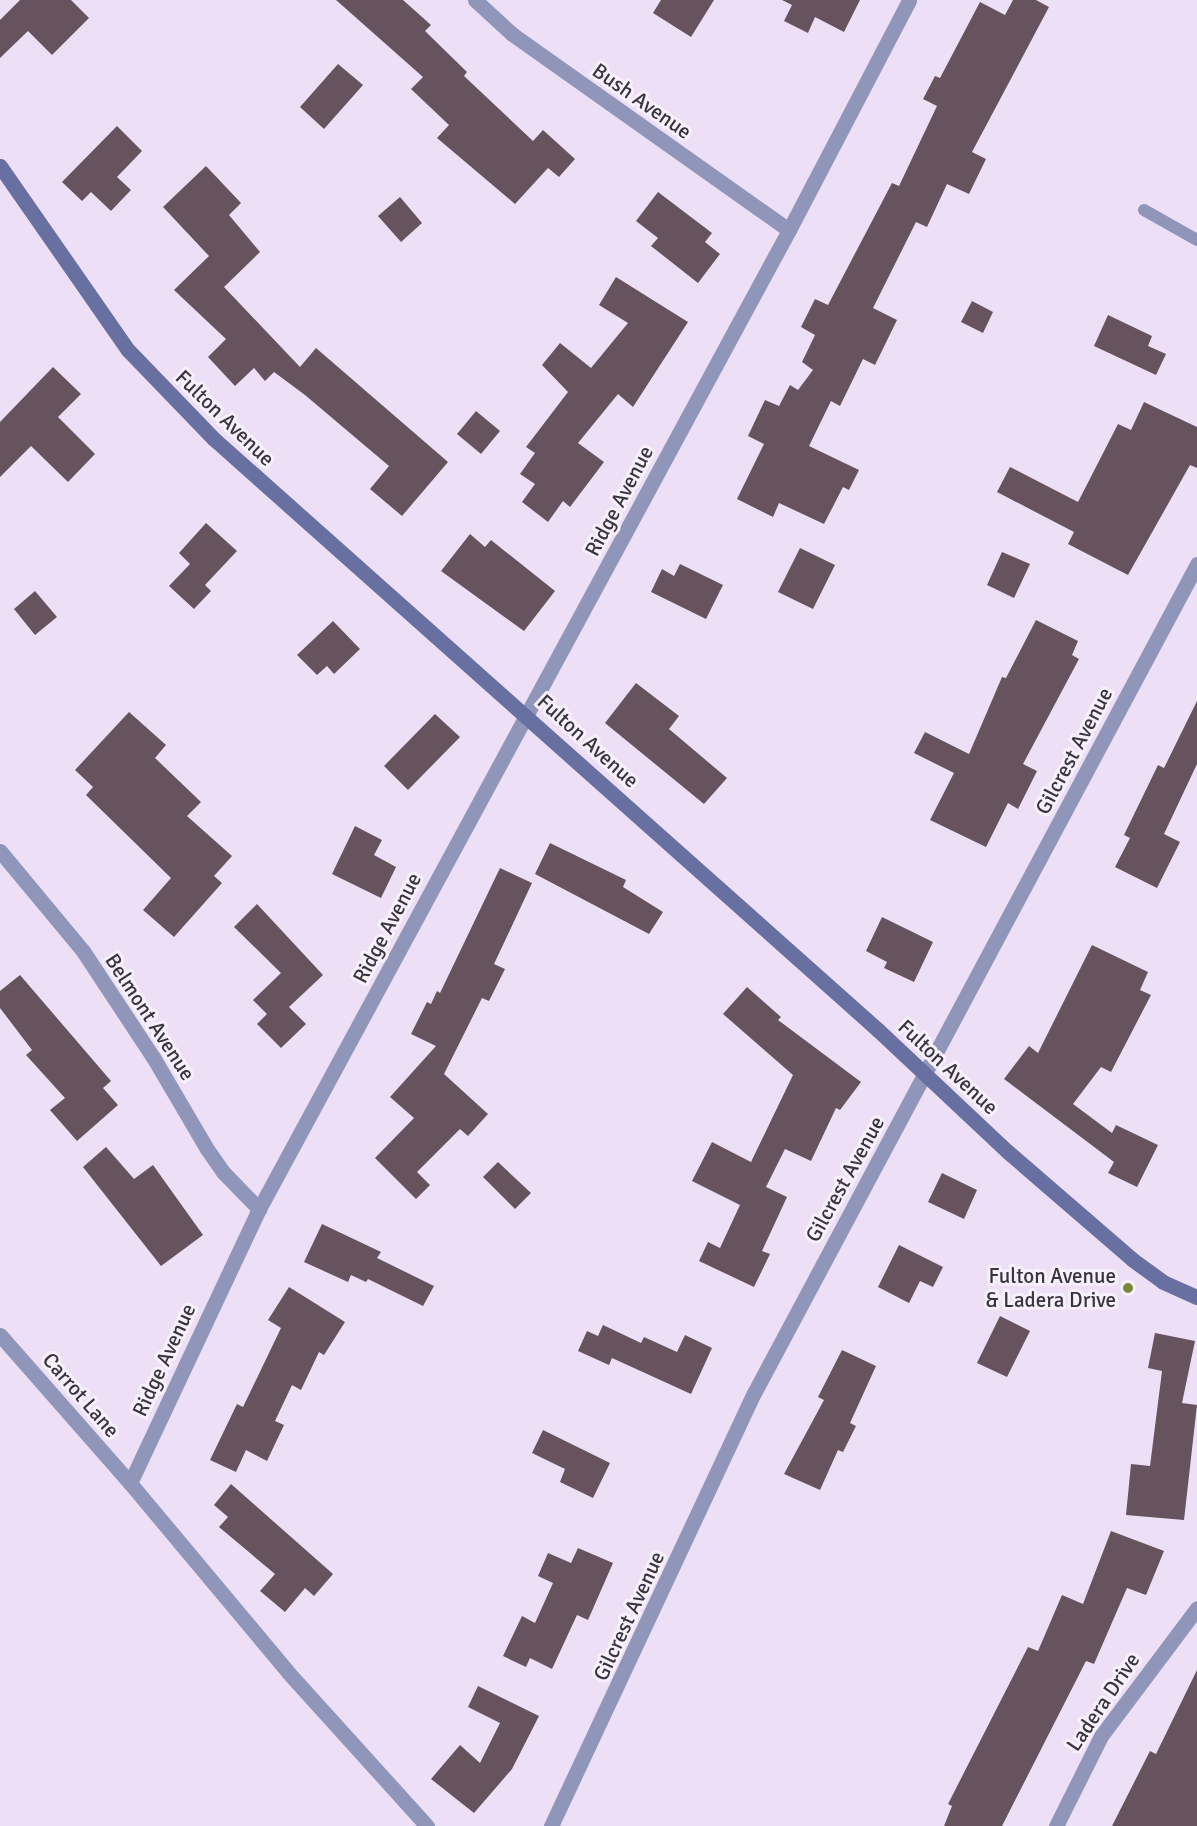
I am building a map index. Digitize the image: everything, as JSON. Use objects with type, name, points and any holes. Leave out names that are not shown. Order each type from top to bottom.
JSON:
[{"type":"street","name":"Bush Avenue","points":[[475,0],[512,34],[789,230]]},
{"type":"street","name":"Ridge Avenue","points":[[130,1483],[259,1209],[789,230],[909,0]]},
{"type":"street","name":"Fulton Avenue","points":[[0,166],[98,308],[163,390],[262,483],[528,715],[1133,1260],[1163,1282],[1197,1297]]},
{"type":"street","name":"Gilcrest Avenue","points":[[552,1826],[754,1393],[926,1075],[1197,564]]},
{"type":"street","name":"Belmont Avenue","points":[[0,851],[83,951],[153,1057],[213,1157],[259,1209]]},
{"type":"street","name":"Carrot Lane","points":[[0,1335],[130,1483]]},
{"type":"street","points":[[130,1483],[288,1672],[427,1826]]},
{"type":"street","name":"Ladera Drive","points":[[1056,1826],[1101,1736],[1197,1608]]},
{"type":"lane","points":[[1144,210],[1197,240]]},
{"type":"building","points":[[20,0],[71,0],[89,18],[52,55],[28,31],[0,58],[0,20]]},
{"type":"building","points":[[336,0],[403,0],[431,25],[425,31],[467,72],[464,76],[533,141],[543,130],[575,159],[559,177],[548,168],[515,204],[437,138],[449,125],[411,89],[423,77]]},
{"type":"building","points":[[661,0],[714,0],[691,37],[653,13]]},
{"type":"building","points":[[782,0],[860,0],[844,32],[815,17],[808,33],[784,21],[792,5]]},
{"type":"building","points":[[1013,0],[1036,0],[1049,7],[972,152],[986,159],[969,194],[947,184],[927,227],[916,222],[873,308],[897,320],[875,365],[863,359],[840,406],[831,401],[809,446],[859,470],[849,490],[843,487],[824,524],[779,503],[773,517],[737,499],[764,444],[748,436],[765,400],[779,406],[790,385],[798,390],[813,370],[802,362],[815,335],[801,327],[815,299],[828,305],[892,183],[899,186],[937,106],[923,99],[935,76],[940,78],[980,2],[1005,15]]},
{"type":"building","points":[[338,64],[363,85],[324,129],[300,107]]},
{"type":"building","points":[[117,126],[142,151],[117,177],[131,190],[111,211],[91,192],[82,201],[62,182]]},
{"type":"building","points":[[206,166],[241,203],[229,215],[260,252],[224,287],[300,367],[316,348],[448,462],[402,516],[370,489],[389,466],[305,395],[274,372],[265,381],[254,368],[235,386],[208,357],[226,339],[174,290],[209,256],[163,207]]},
{"type":"building","points":[[658,192],[712,233],[705,242],[720,254],[698,283],[651,246],[658,238],[636,221]]},
{"type":"building","points":[[400,197],[422,223],[401,242],[378,216]]},
{"type":"building","points":[[616,277],[688,322],[633,407],[618,394],[578,443],[604,462],[570,507],[563,501],[548,522],[522,502],[535,484],[520,474],[535,453],[526,447],[568,392],[542,365],[560,343],[591,368],[628,323],[599,305]]},
{"type":"building","points":[[972,301],[993,312],[983,333],[961,322]]},
{"type":"building","points":[[1108,315],[1152,336],[1148,346],[1166,354],[1156,375],[1094,346]]},
{"type":"building","points":[[53,367],[81,394],[58,417],[95,454],[68,482],[31,446],[0,477],[0,422]]},
{"type":"building","points":[[1144,402],[1197,427],[1197,468],[1190,465],[1128,575],[1068,544],[1074,532],[997,492],[1010,467],[1078,502],[1118,424],[1131,430]]},
{"type":"building","points":[[476,411],[500,431],[481,454],[457,434]]},
{"type":"building","points":[[206,523],[237,551],[205,585],[211,591],[194,609],[169,586],[190,564],[179,553]]},
{"type":"building","points":[[470,534],[485,547],[491,540],[555,591],[524,631],[441,571]]},
{"type":"building","points":[[800,548],[835,565],[813,609],[778,592]]},
{"type":"building","points":[[1002,552],[1030,564],[1014,598],[987,585]]},
{"type":"building","points":[[680,564],[723,585],[706,619],[651,592],[662,569],[674,576]]},
{"type":"building","points":[[35,591],[57,617],[35,635],[14,609]]},
{"type":"building","points":[[1036,620],[1078,641],[1072,655],[1079,659],[1023,764],[1037,771],[1018,809],[1008,803],[986,847],[930,820],[954,773],[914,753],[925,732],[969,754],[1002,677],[1006,678]]},
{"type":"building","points":[[333,621],[360,649],[334,674],[327,666],[317,675],[297,655]]},
{"type":"building","points":[[636,683],[679,716],[669,729],[727,778],[704,804],[605,723]]},
{"type":"building","points":[[1197,701],[1197,764],[1164,834],[1180,842],[1157,888],[1115,867],[1130,838],[1124,835],[1158,765],[1164,768]]},
{"type":"building","points":[[129,712],[166,745],[155,758],[201,802],[187,816],[232,856],[214,876],[222,883],[174,937],[143,910],[171,878],[86,795],[93,787],[75,770]]},
{"type":"building","points":[[435,714],[460,737],[408,790],[384,766]]},
{"type":"building","points":[[355,826],[382,840],[374,855],[396,867],[381,898],[332,874]]},
{"type":"building","points":[[550,843],[626,880],[623,887],[663,912],[649,934],[535,874]]},
{"type":"building","points":[[500,868],[532,883],[494,964],[505,969],[489,1001],[482,998],[444,1074],[488,1114],[468,1136],[460,1129],[417,1172],[430,1185],[416,1199],[375,1158],[414,1118],[390,1097],[436,1046],[411,1034],[427,1002],[431,1004],[437,991],[440,993]]},
{"type":"building","points":[[257,904],[323,975],[289,1007],[306,1024],[281,1048],[257,1024],[267,1014],[253,1000],[281,973],[234,927]]},
{"type":"building","points":[[882,917],[933,942],[914,982],[884,968],[887,962],[866,951]]},
{"type":"building","points":[[1092,945],[1148,972],[1140,990],[1151,995],[1111,1072],[1101,1067],[1073,1104],[1112,1133],[1116,1125],[1158,1145],[1137,1187],[1108,1173],[1114,1162],[1004,1079],[1029,1046],[1038,1053]]},
{"type":"building","points":[[20,975],[111,1081],[103,1088],[118,1105],[77,1141],[50,1110],[65,1098],[26,1055],[32,1050],[0,1008],[0,991]]},
{"type":"building","points":[[747,987],[781,1017],[778,1020],[861,1082],[840,1110],[836,1108],[811,1161],[785,1149],[766,1187],[787,1197],[762,1251],[770,1254],[754,1287],[699,1261],[708,1242],[720,1248],[740,1205],[692,1181],[712,1142],[751,1162],[793,1075],[723,1014]]},
{"type":"building","points":[[106,1147],[134,1179],[153,1165],[203,1235],[161,1266],[83,1167]]},
{"type":"building","points":[[498,1162],[531,1193],[515,1209],[483,1177]]},
{"type":"building","points":[[942,1173],[977,1190],[964,1219],[928,1202]]},
{"type":"building","points":[[322,1224],[381,1252],[377,1258],[434,1286],[423,1306],[368,1279],[366,1282],[351,1275],[348,1282],[304,1262]]},
{"type":"building","points":[[899,1245],[943,1267],[933,1287],[920,1281],[909,1303],[878,1287]]},
{"type":"building","points":[[289,1287],[345,1322],[324,1355],[319,1352],[301,1390],[292,1385],[275,1421],[284,1425],[267,1461],[246,1450],[236,1472],[210,1460],[237,1404],[243,1407],[281,1328],[268,1320]]},
{"type":"building","points":[[1000,1316],[1030,1331],[1007,1377],[977,1363]]},
{"type":"building","points":[[603,1325],[641,1343],[644,1337],[677,1352],[685,1335],[712,1348],[691,1394],[612,1358],[609,1365],[578,1351],[587,1331],[598,1336]]},
{"type":"building","points":[[1155,1333],[1195,1341],[1182,1403],[1197,1405],[1184,1520],[1126,1515],[1131,1464],[1150,1466],[1162,1371],[1148,1368]]},
{"type":"building","points":[[842,1350],[876,1366],[850,1423],[856,1426],[843,1452],[838,1450],[820,1490],[784,1474],[824,1400],[818,1397]]},
{"type":"building","points":[[543,1430],[610,1463],[593,1498],[560,1482],[565,1469],[532,1453]]},
{"type":"building","points":[[231,1484],[333,1574],[314,1596],[305,1588],[285,1612],[260,1591],[275,1574],[219,1527],[228,1517],[214,1505]]},
{"type":"building","points":[[1111,1531],[1164,1551],[1146,1595],[1127,1588],[1094,1664],[1086,1661],[1002,1826],[944,1826],[952,1806],[948,1804],[1028,1647],[1038,1651],[1062,1595],[1083,1604]]},
{"type":"building","points":[[578,1548],[613,1563],[588,1620],[577,1615],[552,1669],[530,1658],[526,1667],[503,1656],[522,1616],[535,1623],[553,1583],[538,1576],[548,1553],[571,1563]]},
{"type":"building","points":[[1197,1670],[1197,1826],[1112,1826],[1150,1751],[1156,1754]]},
{"type":"building","points":[[478,1686],[539,1716],[512,1769],[474,1813],[431,1779],[460,1745],[480,1763],[500,1723],[468,1707]]},
{"type":"place","name":"Fulton Avenue & Ladera Drive","points":[[1128,1288]]}]
